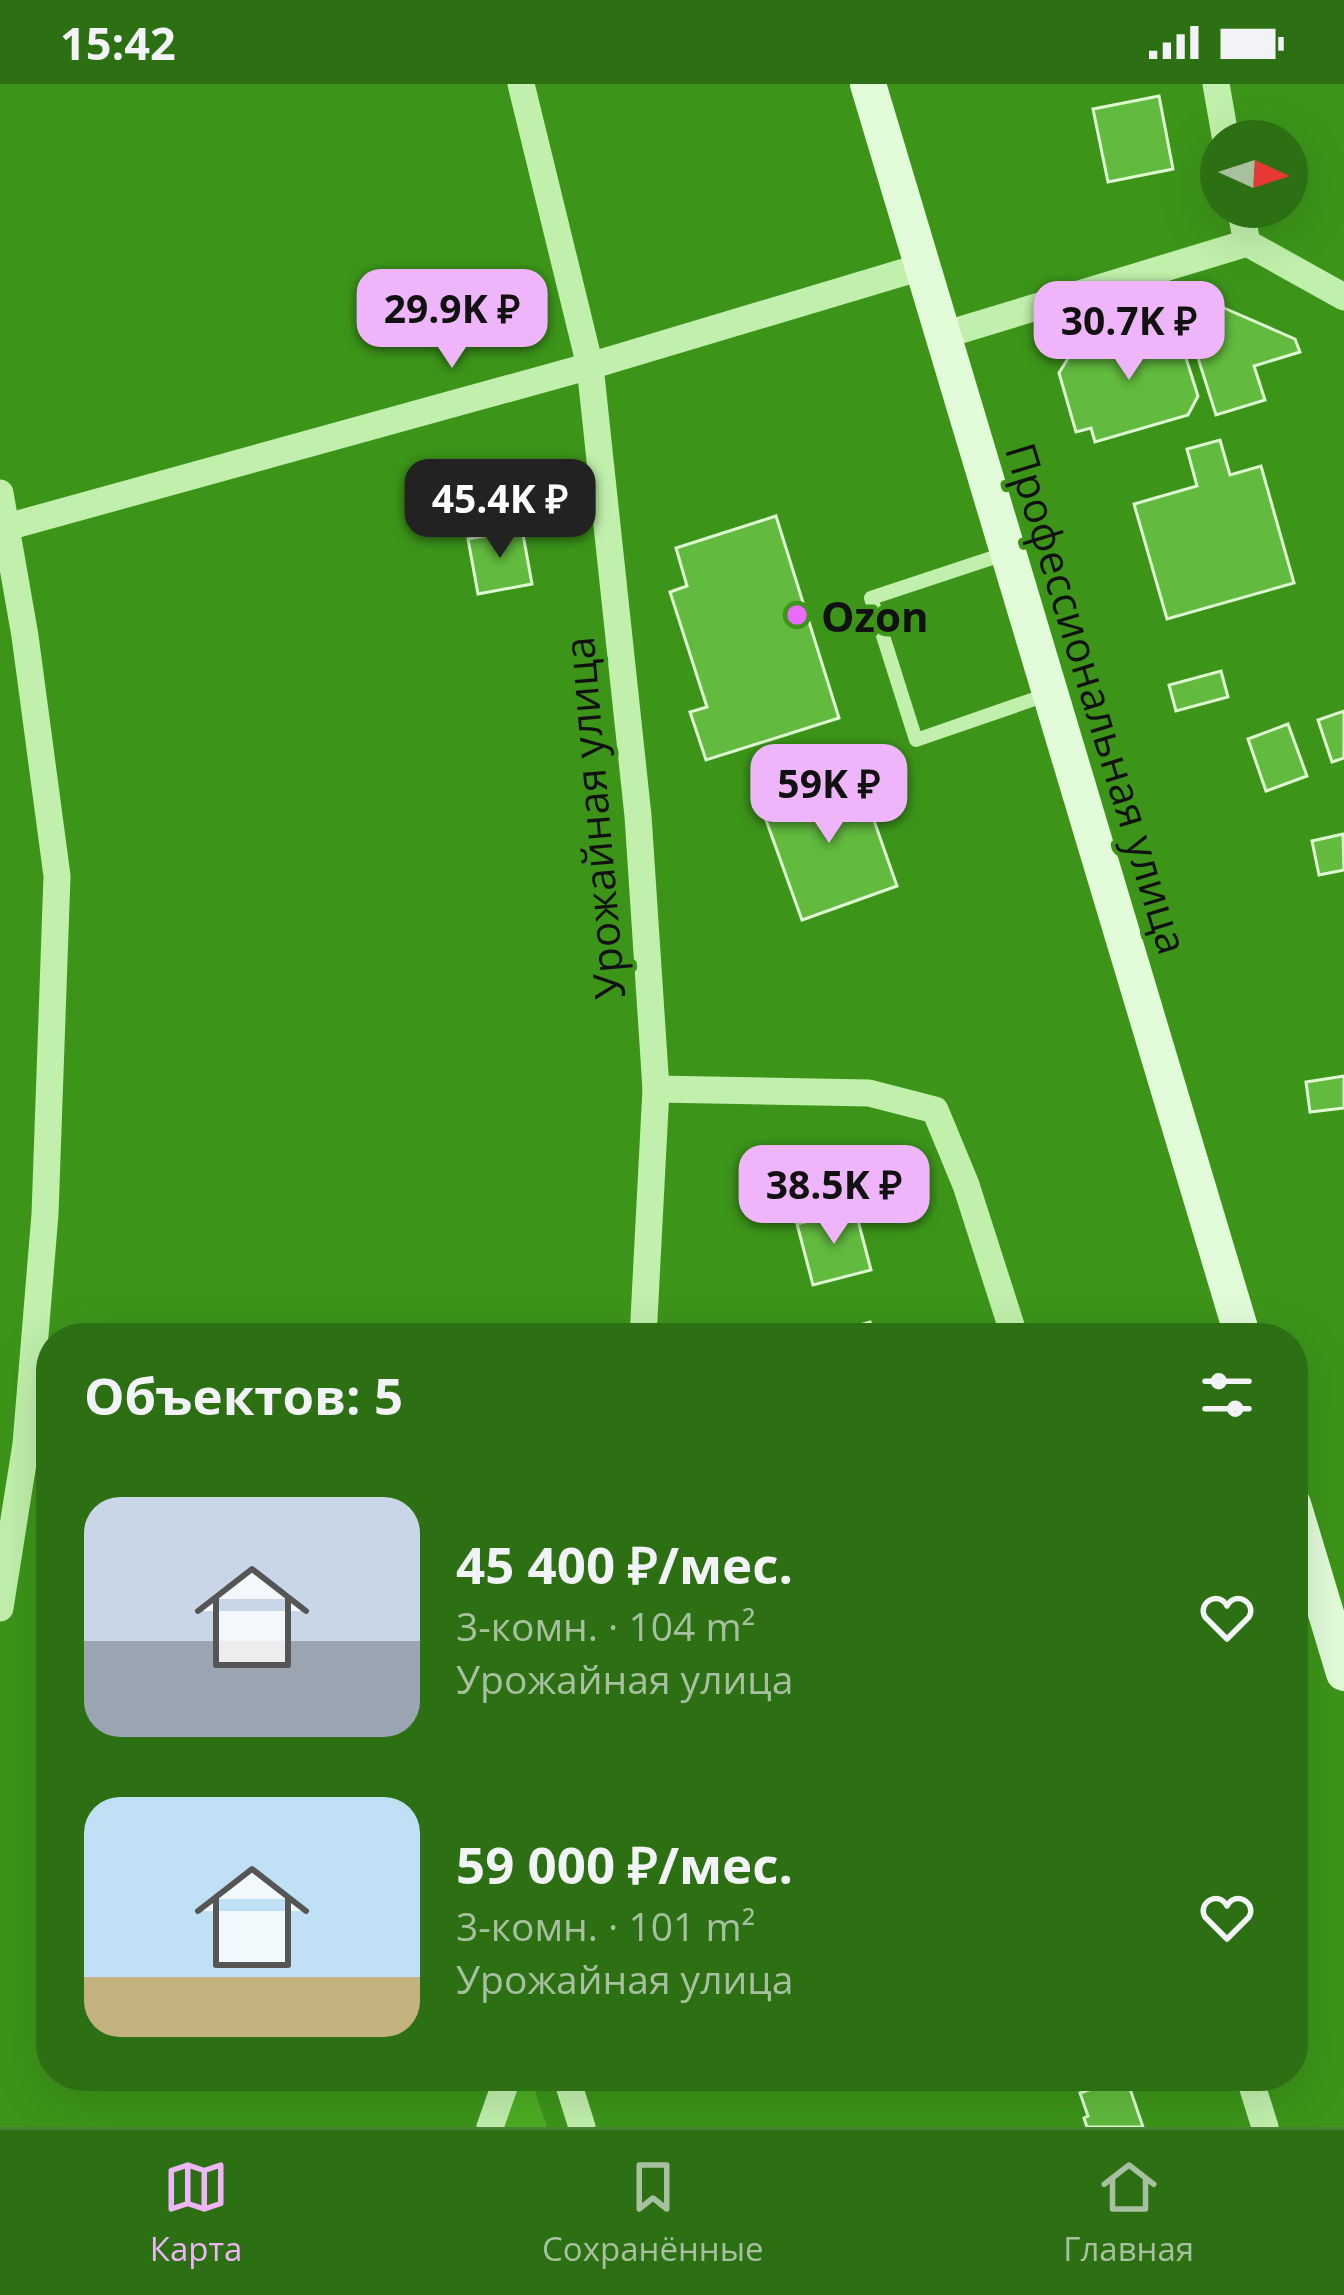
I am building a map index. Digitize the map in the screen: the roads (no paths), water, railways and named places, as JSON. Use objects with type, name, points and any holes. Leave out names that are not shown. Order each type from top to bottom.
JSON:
[{"type":"street","name":"Урожайная улица","points":[[521,84],[590,366],[638,816],[656,1089],[644,1323]]},
{"type":"street","name":"Профессиональная улица","points":[[868,84],[1238,1323]]},
{"type":"street","points":[[1216,84],[1222,120]]},
{"type":"street","points":[[1244,228],[1247,243]]},
{"type":"street","points":[[944,335],[1247,243],[1344,297]]},
{"type":"street","points":[[4,527],[590,366],[921,267]]},
{"type":"street","points":[[0,493],[57,876],[45,1214],[26,1444],[0,1608]]},
{"type":"street","points":[[656,1089],[869,1093],[934,1110],[966,1185],[1010,1323]]},
{"type":"street","points":[[1308,1554],[1344,1673]]},
{"type":"street","points":[[490,2127],[503,2091]]},
{"type":"street","points":[[571,2091],[582,2127]]},
{"type":"street","points":[[1254,2091],[1265,2127]]},
{"type":"lane","points":[[1008,553],[872,598],[916,740],[1049,694]]},
{"type":"place","name":"Ozon","points":[[797,615]]}]
